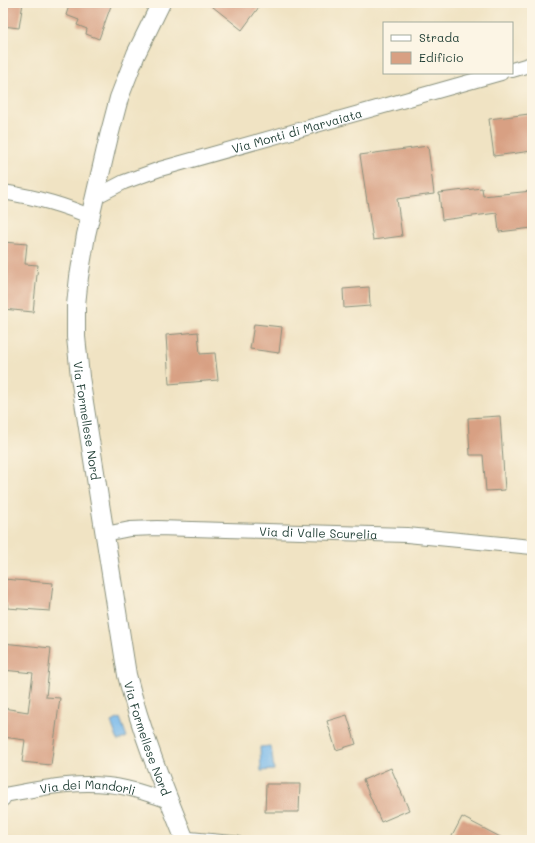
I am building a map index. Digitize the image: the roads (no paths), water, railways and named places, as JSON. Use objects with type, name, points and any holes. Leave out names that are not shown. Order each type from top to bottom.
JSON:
[{"type":"street","name":"Via Formellese Nord","points":[[161,3],[136,54],[123,88],[112,126],[83,250],[77,292],[76,337],[80,377],[125,663],[132,692],[150,750],[184,838]]},
{"type":"street","points":[[513,70],[532,64]]},
{"type":"street","name":"Via Monti di Marvaiata","points":[[95,197],[124,182],[160,169],[497,74]]},
{"type":"street","points":[[3,192],[34,197],[57,203],[91,217]]},
{"type":"street","name":"Via di Valle Scurelia","points":[[105,534],[130,529],[157,528],[378,534],[432,537],[532,547]]},
{"type":"street","name":"Via dei Mandorli","points":[[4,797],[45,787],[79,783],[127,788],[170,801]]},
{"type":"lane","points":[[184,838],[238,840]]},
{"type":"water","points":[[120,718],[127,737],[118,741],[111,722]]},
{"type":"water","points":[[271,746],[274,770],[261,771],[260,747]]}]
